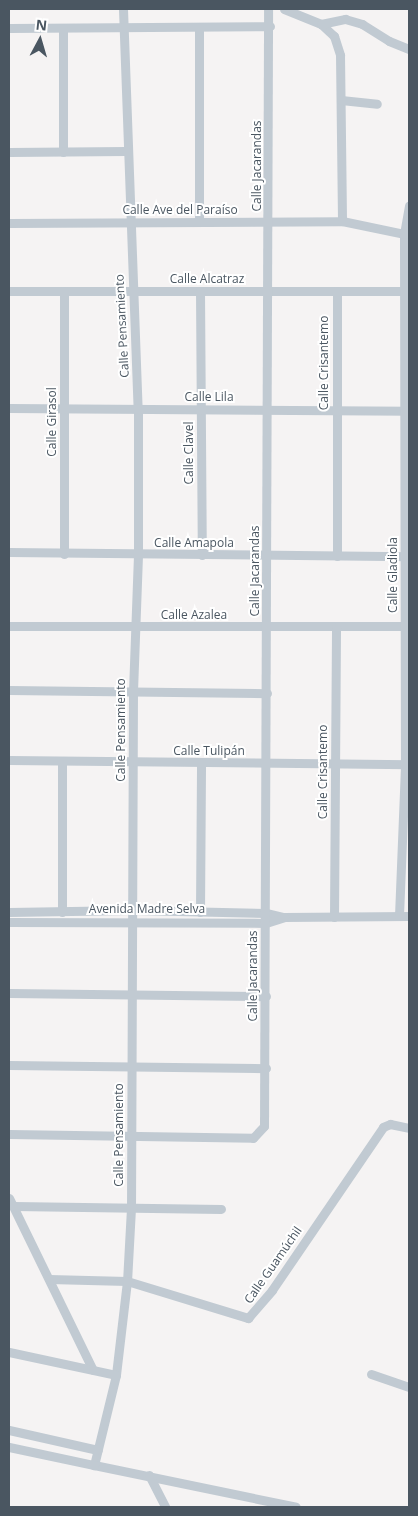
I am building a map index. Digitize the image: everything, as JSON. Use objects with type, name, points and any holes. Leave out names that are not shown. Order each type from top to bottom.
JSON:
[{"type":"street","name":"Calle Pensamiento","points":[[94,1466],[116,1375],[127,1281],[131,1208],[133,692],[138,555],[138,410],[126,151],[123,9]]},
{"type":"street","name":"Calle Jacarandas","points":[[131,1138],[253,1138],[261,1133],[266,1068],[270,26],[268,9]]},
{"type":"street","points":[[284,9],[320,24],[334,36],[340,55],[342,222]]},
{"type":"street","points":[[320,24],[345,19],[362,24],[396,45],[409,49]]},
{"type":"street","points":[[9,28],[270,26]]},
{"type":"street","points":[[199,27],[199,222]]},
{"type":"street","points":[[63,28],[63,152]]},
{"type":"street","points":[[341,100],[376,104]]},
{"type":"street","points":[[9,152],[126,151]]},
{"type":"street","name":"Calle Gladiola","points":[[400,916],[407,764],[408,398],[405,291],[406,234],[409,205]]},
{"type":"street","name":"Calle Ave del Paraíso","points":[[9,223],[342,222],[406,234]]},
{"type":"street","name":"Calle Alcatraz","points":[[9,291],[405,291]]},
{"type":"street","name":"Calle Girasol","points":[[64,291],[64,554]]},
{"type":"street","name":"Calle Clavel","points":[[200,291],[202,555]]},
{"type":"street","name":"Calle Crisantemo","points":[[337,291],[337,556]]},
{"type":"street","name":"Calle Lila","points":[[9,408],[408,411]]},
{"type":"street","name":"Calle Amapola","points":[[9,552],[138,555],[407,556]]},
{"type":"street","name":"Calle Azalea","points":[[9,626],[407,626]]},
{"type":"street","name":"Calle Crisantemo","points":[[334,917],[336,627]]},
{"type":"street","points":[[9,690],[267,693]]},
{"type":"street","name":"Calle Tulipán","points":[[9,760],[133,763],[407,764]]},
{"type":"street","points":[[62,761],[62,912]]},
{"type":"street","points":[[200,912],[201,763]]},
{"type":"street","name":"Avenida Madre Selva","points":[[9,912],[133,910],[266,913],[284,917],[409,916]]},
{"type":"street","name":"Avenida Madre Selva","points":[[9,922],[132,920],[266,923],[284,917]]},
{"type":"street","points":[[9,993],[266,996]]},
{"type":"street","points":[[9,1065],[266,1068]]},
{"type":"street","name":"Calle Guamúchil","points":[[49,1280],[127,1281],[242,1318],[252,1316],[382,1127],[390,1124],[409,1128]]},
{"type":"street","points":[[9,1134],[131,1138]]},
{"type":"street","points":[[92,1370],[11,1202],[131,1208],[221,1209]]},
{"type":"street","points":[[9,1352],[116,1375]]},
{"type":"street","points":[[371,1374],[409,1387]]},
{"type":"street","points":[[9,1430],[98,1450]]},
{"type":"street","points":[[9,1447],[94,1466],[150,1475],[294,1507]]},
{"type":"street","points":[[150,1475],[165,1507]]}]
